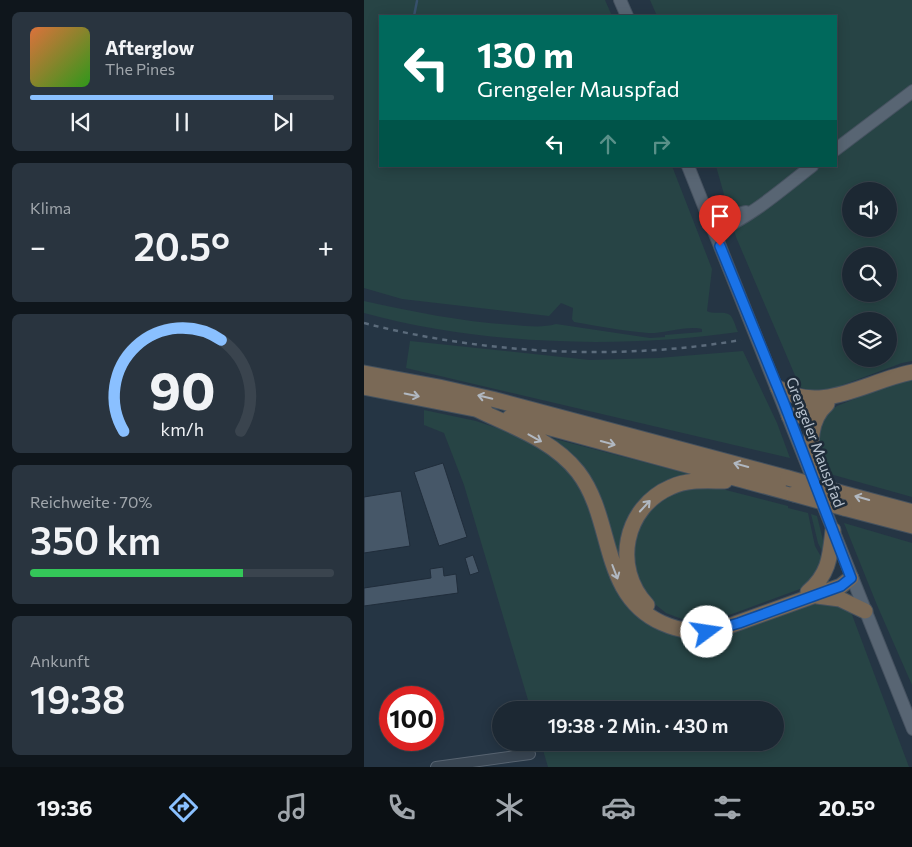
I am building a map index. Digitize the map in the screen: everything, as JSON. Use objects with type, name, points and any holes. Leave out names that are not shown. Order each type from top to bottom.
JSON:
[{"type":"highway","points":[[789,416],[802,406],[826,401],[912,372]]},
{"type":"highway","points":[[364,373],[438,386],[492,399],[912,512]]},
{"type":"highway","points":[[364,387],[476,409],[912,526]]},
{"type":"highway","points":[[778,388],[800,396],[826,401]]},
{"type":"highway","points":[[813,480],[811,443],[813,426],[818,413],[826,401]]},
{"type":"highway","points":[[476,409],[546,444],[569,462],[578,472],[596,504],[611,561],[621,586],[636,606],[655,620],[680,631],[707,632],[739,623],[811,594],[840,599],[865,612]]},
{"type":"highway","points":[[745,480],[684,482],[656,495],[644,506],[631,528],[626,549],[628,568],[636,591],[647,605],[669,620],[690,626],[710,626],[841,586],[851,578]]},
{"type":"highway","points":[[886,505],[912,505]]},
{"type":"highway","points":[[811,594],[824,575],[831,554],[833,530]]},
{"type":"main road","points":[[620,0],[627,15]]},
{"type":"main road","points":[[837,148],[912,91]]},
{"type":"main road","name":"Grengeler Mauspfad","points":[[688,167],[778,388],[851,578],[912,729]]},
{"type":"main road","points":[[715,232],[754,210],[811,167]]},
{"type":"main road","points":[[705,209],[728,216],[754,210]]},
{"type":"street","points":[[436,767],[530,754]]},
{"type":"green space","points":[[364,0],[605,0],[612,15],[379,15],[379,167],[672,167],[712,269],[707,311],[729,314],[738,332],[645,341],[550,341],[502,338],[409,324],[364,313],[364,301],[476,322],[535,326],[556,324],[650,338],[702,332],[702,329],[690,328],[648,333],[620,330],[574,322],[572,319],[573,308],[561,303],[549,316],[402,299],[364,288]]},
{"type":"green space","points":[[650,0],[912,0],[912,361],[897,365],[897,312],[842,312],[842,367],[891,367],[816,393],[800,387],[736,237],[716,167],[837,167],[837,15],[657,15]]},
{"type":"green space","points":[[410,341],[590,360],[658,358],[743,351],[777,423],[790,458],[406,368]]},
{"type":"green space","points":[[912,379],[912,497],[830,474],[817,437],[817,425],[837,406],[894,383]]},
{"type":"green space","points":[[424,410],[476,421],[509,432],[531,442],[552,455],[570,473],[586,497],[615,588],[631,609],[723,634],[815,604],[848,604],[909,767],[548,767],[543,751],[784,751],[784,701],[528,701],[464,485],[444,433],[424,425]]},
{"type":"green space","points":[[551,438],[701,477],[690,479],[629,523],[634,600],[604,519]]},
{"type":"green space","points":[[686,488],[718,488],[808,513],[815,546],[824,562],[808,584],[800,589],[732,614],[697,621],[682,619],[666,613],[651,601],[638,581],[632,542],[643,517],[661,499]]},
{"type":"green space","points":[[811,514],[817,516],[825,548],[825,557],[818,543]]},
{"type":"green space","points":[[844,523],[912,543],[912,685],[877,605]]},
{"type":"building","points":[[443,463],[467,537],[439,546],[414,472]]},
{"type":"building","points":[[401,491],[410,546],[364,553],[364,497]]},
{"type":"building","points":[[473,555],[479,572],[470,575],[465,558]]},
{"type":"building","points":[[443,567],[444,576],[456,574],[458,593],[364,606],[364,588],[431,578],[430,569]]},
{"type":"waterway","points":[[414,15],[417,1]]},
{"type":"railway","points":[[364,323],[456,342],[552,351],[648,351],[695,347],[741,340]]},
{"type":"route","points":[[707,632],[739,623],[841,586],[851,578],[784,403],[720,246]]}]
